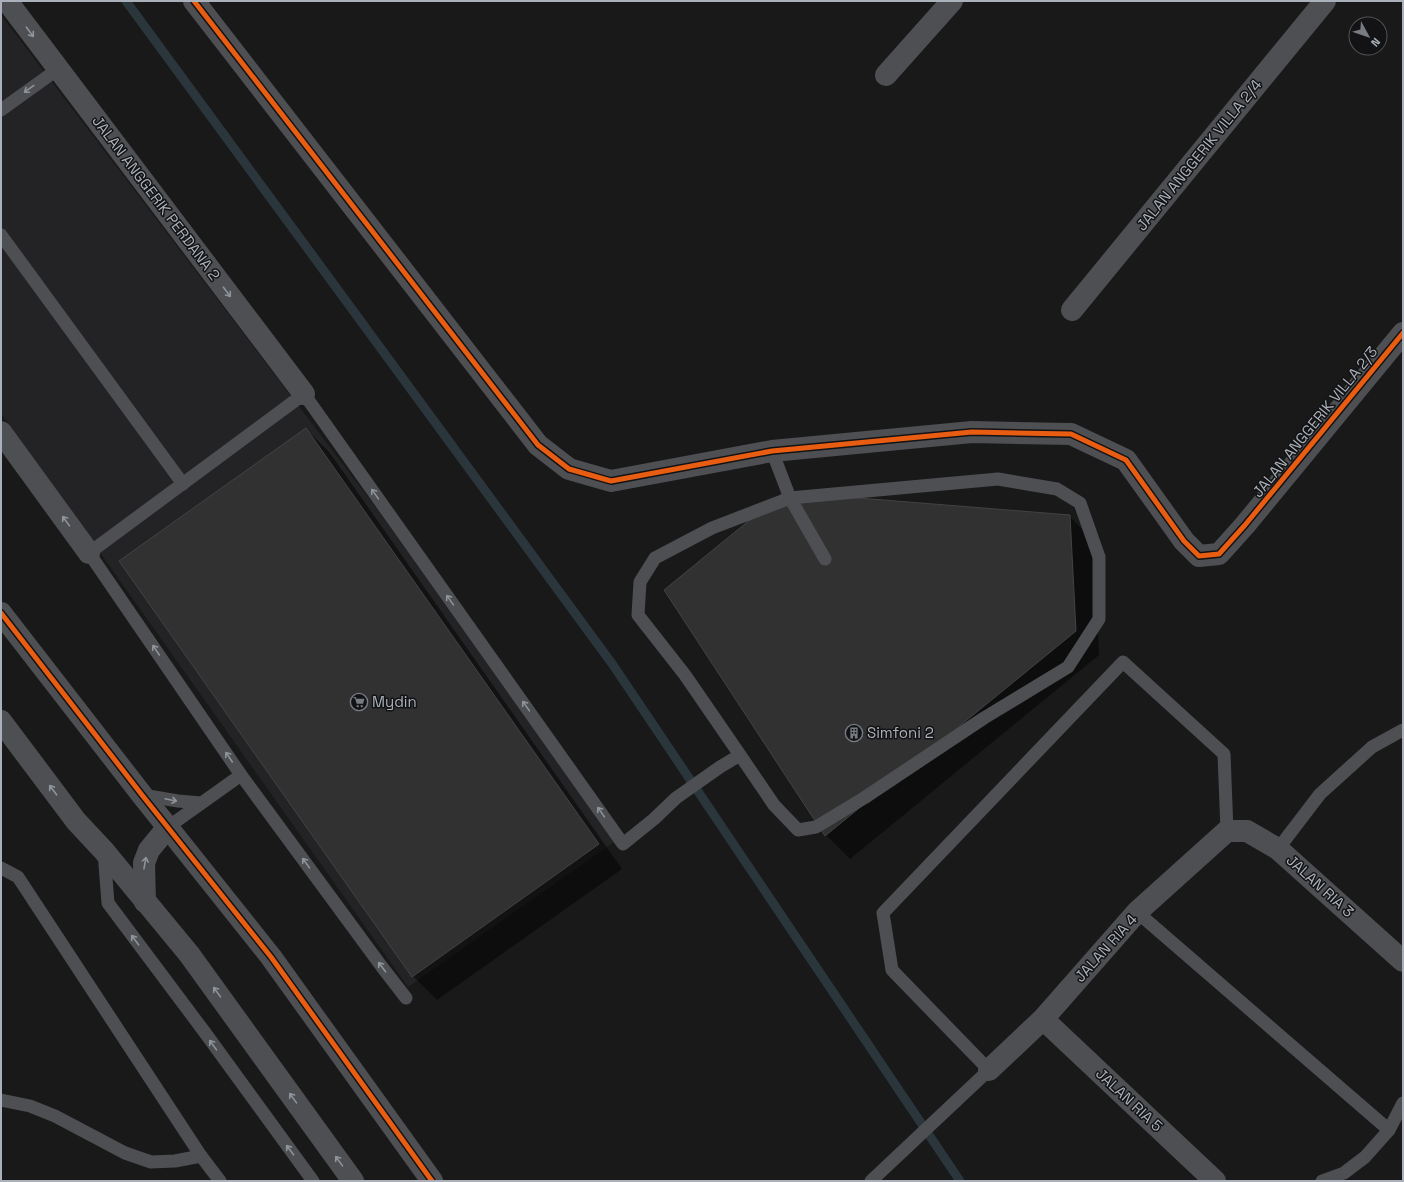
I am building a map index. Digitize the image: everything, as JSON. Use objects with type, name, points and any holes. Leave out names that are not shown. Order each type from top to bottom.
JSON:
[{"type":"street","name":"JALAN ANGGERIK PERDANA 2","points":[[7,1],[304,394]]},
{"type":"street","name":"JALAN ANGGERIK VILLA 2/3","points":[[194,1],[538,445],[569,469],[611,481],[772,452],[972,432],[1071,434],[1126,460],[1184,542],[1199,556],[1219,554],[1245,525],[1403,333]]},
{"type":"street","points":[[886,75],[952,1]]},
{"type":"street","name":"JALAN ANGGERIK VILLA 2/4","points":[[1072,310],[1325,1]]},
{"type":"street","points":[[1,432],[89,553]]},
{"type":"street","points":[[1,613],[271,957],[432,1181]]},
{"type":"street","points":[[1,721],[76,821],[104,851],[189,954],[353,1181]]},
{"type":"street","points":[[146,902],[144,863],[149,850],[168,827]]},
{"type":"street","name":"JALAN RIA 3","points":[[1227,831],[1247,831],[1278,849],[1403,961]]},
{"type":"street","name":"JALAN RIA 4","points":[[989,1070],[1043,1019],[1137,912],[1227,831]]},
{"type":"street","name":"JALAN RIA 5","points":[[1043,1019],[1215,1181]]},
{"type":"lane","points":[[1,110],[58,69]]},
{"type":"lane","points":[[1,235],[183,484]]},
{"type":"lane","points":[[406,998],[241,775],[89,553],[304,394],[623,844],[654,820],[676,798],[740,755]]},
{"type":"lane","points":[[772,452],[790,498],[825,559]]},
{"type":"lane","points":[[998,479],[1057,489],[1080,504],[1099,557],[1099,619],[1068,667],[984,718],[864,798],[816,827],[798,830],[774,805],[740,755],[685,675],[638,615],[640,582],[655,558],[712,528],[790,498],[998,479]]},
{"type":"lane","points":[[871,1181],[989,1070],[892,970],[883,912],[1123,662],[1224,754],[1227,831]]},
{"type":"lane","points":[[1278,849],[1320,794],[1372,748],[1403,730]]},
{"type":"lane","points":[[168,827],[241,775]]},
{"type":"lane","points":[[142,794],[178,801],[201,803]]},
{"type":"lane","points":[[104,851],[108,903],[313,1181]]},
{"type":"lane","points":[[1,868],[18,877],[201,1156],[220,1181]]},
{"type":"lane","points":[[1137,912],[1389,1130]]},
{"type":"lane","points":[[1,1100],[30,1106],[55,1116],[124,1153],[151,1162],[175,1161],[201,1156]]},
{"type":"lane","points":[[1322,1181],[1344,1173],[1365,1157],[1389,1130],[1403,1103]]},
{"type":"shaded area","points":[[1,15],[377,509],[614,842],[408,987],[1,413]]},
{"type":"building","name":"Mydin","points":[[306,428],[599,844],[412,977],[119,561]]},
{"type":"building","name":"Simfoni 2","points":[[784,492],[1070,515],[1076,631],[825,836],[664,590]]},
{"type":"waterway","points":[[126,1],[613,665],[960,1181]]},
{"type":"cycle path","points":[[194,1],[538,445],[569,469],[611,481],[772,451],[972,432],[1071,434],[1126,460],[1184,541],[1199,556],[1219,554],[1245,525],[1403,333]]},
{"type":"cycle path","points":[[1,613],[142,795],[271,957],[432,1181]]},
{"type":"place","name":"Mydin","points":[[359,702]]},
{"type":"place","name":"Simfoni 2","points":[[854,733]]}]
